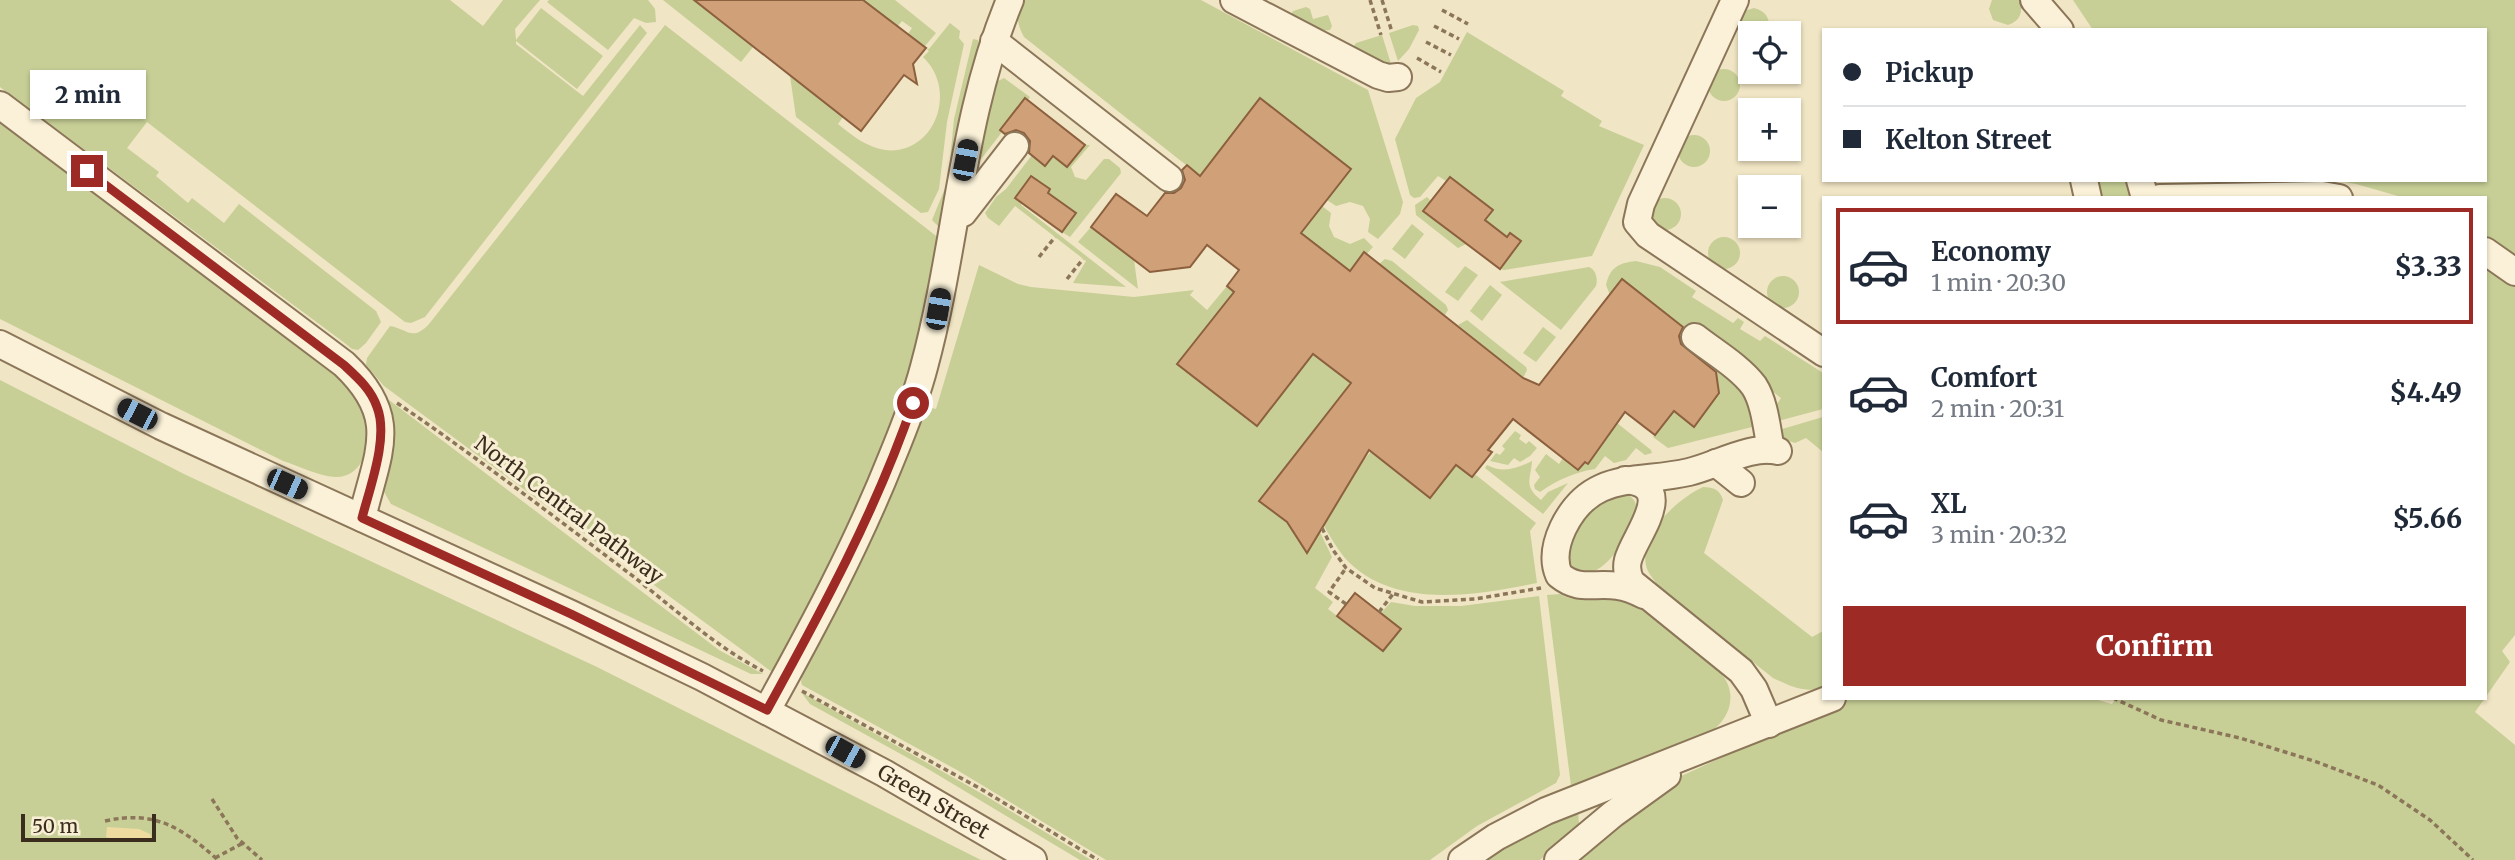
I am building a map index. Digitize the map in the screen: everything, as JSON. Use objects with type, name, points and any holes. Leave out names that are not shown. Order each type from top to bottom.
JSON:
[{"type":"street","points":[[767,710],[852,552],[909,416],[966,216],[979,92],[1010,0]]},
{"type":"street","points":[[1234,0],[1378,75],[1388,78],[1408,67]]},
{"type":"street","points":[[1735,0],[1641,204],[1637,222],[1648,235],[1822,351]]},
{"type":"street","points":[[2034,0],[2058,28]]},
{"type":"street","points":[[994,41],[1169,178]]},
{"type":"street","points":[[0,105],[359,379],[377,406],[381,427],[379,448],[362,518]]},
{"type":"street","points":[[966,216],[1015,146]]},
{"type":"street","points":[[2268,196],[2328,196]]},
{"type":"street","points":[[2487,252],[2515,272]]},
{"type":"street","points":[[1695,337],[1754,386],[1775,450],[1752,452],[1674,478],[1665,486],[1652,507],[1627,562],[1627,573],[1630,582],[1644,595],[1741,671],[1754,689],[1769,724]]},
{"type":"street","name":"Green Street","points":[[0,344],[161,426],[571,614],[767,710],[884,773],[1033,860]]},
{"type":"street","points":[[1716,464],[1741,483]]},
{"type":"street","points":[[1644,595],[1615,585],[1569,584],[1559,575],[1555,562],[1558,539],[1567,520],[1583,500],[1599,487],[1625,480],[1689,472]]},
{"type":"street","points":[[1625,480],[1634,481],[1646,489],[1651,496],[1652,507]]},
{"type":"street","points":[[1582,586],[1605,578],[1632,550]]},
{"type":"street","points":[[1462,860],[1496,837],[1546,811],[1827,700]]},
{"type":"street","points":[[1558,860],[1633,798],[1713,746]]},
{"type":"path","points":[[1370,0],[1381,35]]},
{"type":"path","points":[[1382,0],[1392,32]]},
{"type":"path","points":[[1442,10],[1468,24]]},
{"type":"path","points":[[1434,26],[1459,39]]},
{"type":"path","points":[[1426,42],[1451,55]]},
{"type":"path","points":[[1408,67],[1441,72]]},
{"type":"path","points":[[1039,257],[1055,237]]},
{"type":"path","points":[[1067,279],[1083,259]]},
{"type":"path","name":"North Central Pathway","points":[[396,402],[708,635],[747,663],[768,674]]},
{"type":"path","points":[[1322,528],[1346,568],[1375,588],[1422,602],[1475,599],[1541,588]]},
{"type":"path","points":[[1346,568],[1329,592],[1346,604]]},
{"type":"path","points":[[1379,612],[1394,594]]},
{"type":"path","points":[[801,691],[981,789],[1098,860]]},
{"type":"path","points":[[2117,700],[2161,720],[2240,738],[2378,785],[2430,820],[2473,860]]},
{"type":"path","points":[[212,799],[232,832],[262,860]]},
{"type":"path","points":[[105,821],[134,816],[159,820],[177,829],[216,859],[243,843]]},
{"type":"green space","points":[[0,0],[450,0],[483,26],[503,0],[540,0],[515,29],[516,40],[541,8],[603,56],[577,89],[516,41],[516,44],[583,96],[640,25],[647,33],[425,317],[411,323],[405,322],[147,122],[127,148],[159,172],[156,176],[188,203],[192,198],[224,223],[239,204],[376,311],[381,322],[358,350],[352,349],[0,87]]},
{"type":"green space","points":[[648,0],[655,9],[656,22],[646,23],[634,18],[608,50],[547,2]]},
{"type":"green space","points":[[663,0],[694,0],[753,47],[741,62]]},
{"type":"green space","points":[[863,0],[895,0],[936,33],[925,46],[908,34],[912,28],[902,21],[898,26]]},
{"type":"green space","points":[[1024,0],[1201,0],[1368,90],[1403,202],[1400,214],[1378,239],[1368,232],[1370,219],[1363,206],[1350,202],[1336,206],[1327,200],[1351,169],[1260,98],[1200,176],[1024,37],[1018,14],[1019,5]]},
{"type":"green space","points":[[1992,0],[2019,0],[2021,12],[2018,18],[2008,25],[1993,20],[1989,9]]},
{"type":"green space","points":[[2073,0],[2515,0],[2515,256],[2487,238],[2487,196],[2398,196],[2344,182],[2487,182],[2487,28],[2092,28]]},
{"type":"green space","points":[[1306,7],[1310,9],[1313,19],[1328,15],[1332,26],[1330,30],[1321,31],[1291,15],[1293,11]]},
{"type":"green space","points":[[1758,9],[1769,21],[1739,21],[1744,11]]},
{"type":"green space","points":[[950,23],[960,31],[959,38],[964,44],[947,122],[939,189],[928,212],[921,213],[796,117],[790,76],[843,117],[838,124],[860,140],[885,150],[902,149],[917,143],[936,119],[940,103],[939,87],[934,71],[923,57],[929,51],[926,48],[929,49]]},
{"type":"green space","points":[[665,25],[940,239],[911,364],[898,403],[835,553],[783,663],[772,672],[384,386],[366,365],[367,358],[390,326],[414,333],[429,324]]},
{"type":"green space","points":[[1413,25],[1418,26],[1419,30],[1409,49],[1398,61],[1389,33]]},
{"type":"green space","points":[[1467,32],[1564,91],[1561,96],[1602,121],[1599,126],[1644,145],[1592,256],[1500,269],[1521,241],[1510,233],[1507,237],[1485,220],[1493,209],[1450,177],[1446,181],[1438,176],[1420,197],[1414,198],[1410,195],[1395,139],[1416,98],[1440,82]]},
{"type":"green space","points":[[1382,35],[1391,64],[1381,63],[1353,48],[1356,43]]},
{"type":"green space","points":[[973,39],[980,44],[942,230],[932,220],[948,181],[954,119]]},
{"type":"green space","points":[[1724,69],[1735,74],[1740,84],[1735,96],[1724,101],[1713,96],[1708,85],[1713,74]]},
{"type":"green space","points":[[1004,78],[1030,97],[1028,100],[1025,98],[975,167],[996,82]]},
{"type":"green space","points":[[0,115],[343,377],[363,404],[369,422],[370,433],[365,454],[354,471],[335,477],[283,461],[0,319]]},
{"type":"green space","points":[[1694,135],[1705,140],[1710,151],[1705,162],[1694,167],[1683,162],[1678,151],[1683,140]]},
{"type":"green space","points":[[1085,145],[1090,145],[1071,167],[1075,177],[1086,180],[1104,159],[1109,159],[1120,168],[1121,173],[1070,237],[1062,232],[1076,212],[1048,193],[1050,189],[1031,176],[1016,198],[1021,205],[1126,287],[1073,283],[1086,261],[1015,206],[999,226],[985,213],[1032,155],[1045,166],[1053,156],[1067,167]]},
{"type":"green space","points":[[2095,182],[2128,182],[2131,196],[2098,196]]},
{"type":"green space","points":[[1427,197],[1431,201],[1424,211],[1466,244],[1458,248],[1416,215],[1415,205]]},
{"type":"green space","points":[[1665,198],[1676,203],[1681,214],[1676,225],[1665,230],[1654,225],[1649,214],[1654,203]]},
{"type":"green space","points":[[1322,206],[1331,213],[1329,226],[1334,237],[1350,244],[1364,238],[1373,247],[1348,274],[1340,263],[1300,235]]},
{"type":"green space","points":[[1412,224],[1424,234],[1405,259],[1392,249]]},
{"type":"green space","points":[[1091,227],[1134,260],[1138,289],[1078,242]]},
{"type":"green space","points":[[1724,237],[1735,242],[1740,253],[1735,264],[1724,269],[1713,264],[1708,253],[1713,242]]},
{"type":"green space","points":[[1385,259],[1392,261],[1446,305],[1448,310],[1445,315],[1379,264]]},
{"type":"green space","points":[[1636,261],[1660,267],[1696,291],[1692,297],[1733,323],[1738,318],[1744,322],[1740,329],[1760,341],[1765,336],[1822,372],[1822,409],[1774,422],[1771,413],[1781,398],[1691,327],[1688,331],[1622,280],[1610,295],[1606,285],[1608,279],[1613,270],[1625,263]]},
{"type":"green space","points":[[2487,263],[2515,282],[2515,635],[2502,651],[2510,662],[2487,695]]},
{"type":"green space","points":[[979,265],[1018,284],[1031,287],[1134,297],[1194,290],[1190,295],[1207,310],[1227,286],[1234,292],[1178,364],[1256,426],[1313,354],[1374,401],[1260,500],[1287,522],[1307,552],[1320,532],[1332,557],[1315,588],[1333,602],[1328,609],[1383,651],[1400,629],[1381,613],[1391,602],[1415,606],[1461,606],[1539,596],[1560,775],[1556,783],[1477,826],[1430,860],[1106,860],[957,770],[802,685],[804,670],[923,406],[936,409]]},
{"type":"green space","points":[[1465,266],[1478,275],[1458,301],[1445,292]]},
{"type":"green space","points":[[1589,267],[1596,275],[1596,286],[1561,330],[1500,282]]},
{"type":"green space","points":[[1783,276],[1794,281],[1799,292],[1794,303],[1783,308],[1772,303],[1767,292],[1772,281]]},
{"type":"green space","points":[[1490,285],[1502,295],[1482,321],[1470,311]]},
{"type":"green space","points":[[1467,320],[1526,367],[1523,378],[1458,325]]},
{"type":"green space","points":[[1543,327],[1556,337],[1536,362],[1523,353]]},
{"type":"green space","points":[[1715,360],[1740,382],[1756,426],[1668,448],[1653,437],[1674,411],[1694,426],[1719,393]]},
{"type":"green space","points":[[0,380],[184,474],[597,667],[981,860],[0,860]]},
{"type":"green space","points":[[389,400],[719,650],[763,674],[751,674],[391,504],[383,490],[393,427]]},
{"type":"green space","points":[[1822,417],[1822,451],[1806,438],[1795,443],[1783,439],[1775,431]]},
{"type":"green space","points":[[1617,423],[1652,453],[1645,455],[1636,448],[1626,460],[1614,463],[1605,456],[1595,469],[1566,477],[1540,492],[1535,489],[1534,485],[1540,477],[1535,470],[1546,454],[1559,464],[1563,458],[1578,470],[1585,462],[1588,463]]},
{"type":"green space","points":[[1515,431],[1521,435],[1519,439],[1526,444],[1529,441],[1537,448],[1520,462],[1514,458],[1508,465],[1490,461],[1496,453],[1500,455],[1505,449],[1502,446]]},
{"type":"green space","points":[[1382,438],[1376,456],[1430,498],[1456,465],[1472,477],[1476,475],[1536,523],[1530,531],[1537,583],[1462,594],[1410,592],[1386,586],[1364,574],[1344,557],[1324,526],[1363,461]]},
{"type":"green space","points":[[1532,461],[1530,486],[1541,500],[1548,492],[1568,483],[1543,514],[1485,468],[1487,465],[1510,469]]},
{"type":"green space","points":[[1703,487],[1710,488],[1716,490],[1723,500],[1704,553],[1812,637],[1822,632],[1822,687],[1804,689],[1773,678],[1660,588],[1650,574],[1645,556],[1653,532],[1671,510]]},
{"type":"green space","points":[[1624,493],[1636,504],[1636,513],[1629,530],[1621,545],[1605,564],[1582,576],[1569,567],[1571,542],[1576,531],[1591,511],[1612,497]]},
{"type":"green space","points":[[1560,594],[1573,598],[1610,598],[1645,612],[1719,671],[1725,679],[1729,688],[1730,705],[1723,720],[1709,733],[1571,786],[1547,595]]},
{"type":"green space","points":[[801,692],[986,796],[1091,860],[1080,860],[928,769],[810,704]]},
{"type":"green space","points":[[1847,700],[2098,700],[2112,704],[2115,700],[2484,700],[2475,712],[2515,745],[2515,860],[1565,860],[1677,778]]},
{"type":"green space","points":[[1578,811],[1579,825],[1540,860],[1472,860],[1530,824]]},
{"type":"sand","points":[[107,827],[139,829],[150,834],[152,840],[123,842],[106,837]]},
{"type":"building","points":[[694,0],[863,0],[926,48],[913,64],[917,84],[904,75],[861,131]]},
{"type":"building","points":[[1025,98],[1085,145],[1067,167],[1053,156],[1045,166],[1029,153],[1030,141],[1024,133],[1016,130],[1005,134],[1000,130]]},
{"type":"building","points":[[1260,98],[1351,169],[1301,233],[1350,271],[1364,252],[1523,378],[1539,385],[1622,279],[1683,327],[1679,336],[1681,344],[1716,372],[1719,393],[1694,427],[1674,411],[1655,435],[1625,412],[1588,464],[1585,462],[1578,470],[1513,419],[1488,450],[1492,452],[1472,477],[1456,465],[1430,498],[1369,450],[1307,553],[1287,522],[1259,501],[1351,383],[1313,354],[1257,426],[1177,364],[1234,292],[1227,286],[1239,270],[1207,245],[1190,267],[1150,272],[1091,227],[1116,194],[1147,216],[1165,193],[1174,193],[1181,188],[1185,180],[1182,170],[1187,165],[1200,176]]},
{"type":"building","points":[[1031,176],[1050,189],[1048,193],[1076,213],[1062,232],[1015,198]]},
{"type":"building","points":[[1450,177],[1493,210],[1485,220],[1507,237],[1510,233],[1521,241],[1500,269],[1423,211]]},
{"type":"building","points":[[1355,593],[1401,629],[1383,651],[1337,616]]},
{"type":"route","points":[[87,171],[344,365],[366,387],[377,406],[381,427],[379,448],[362,518],[571,614],[767,710],[862,531],[913,403]]}]
